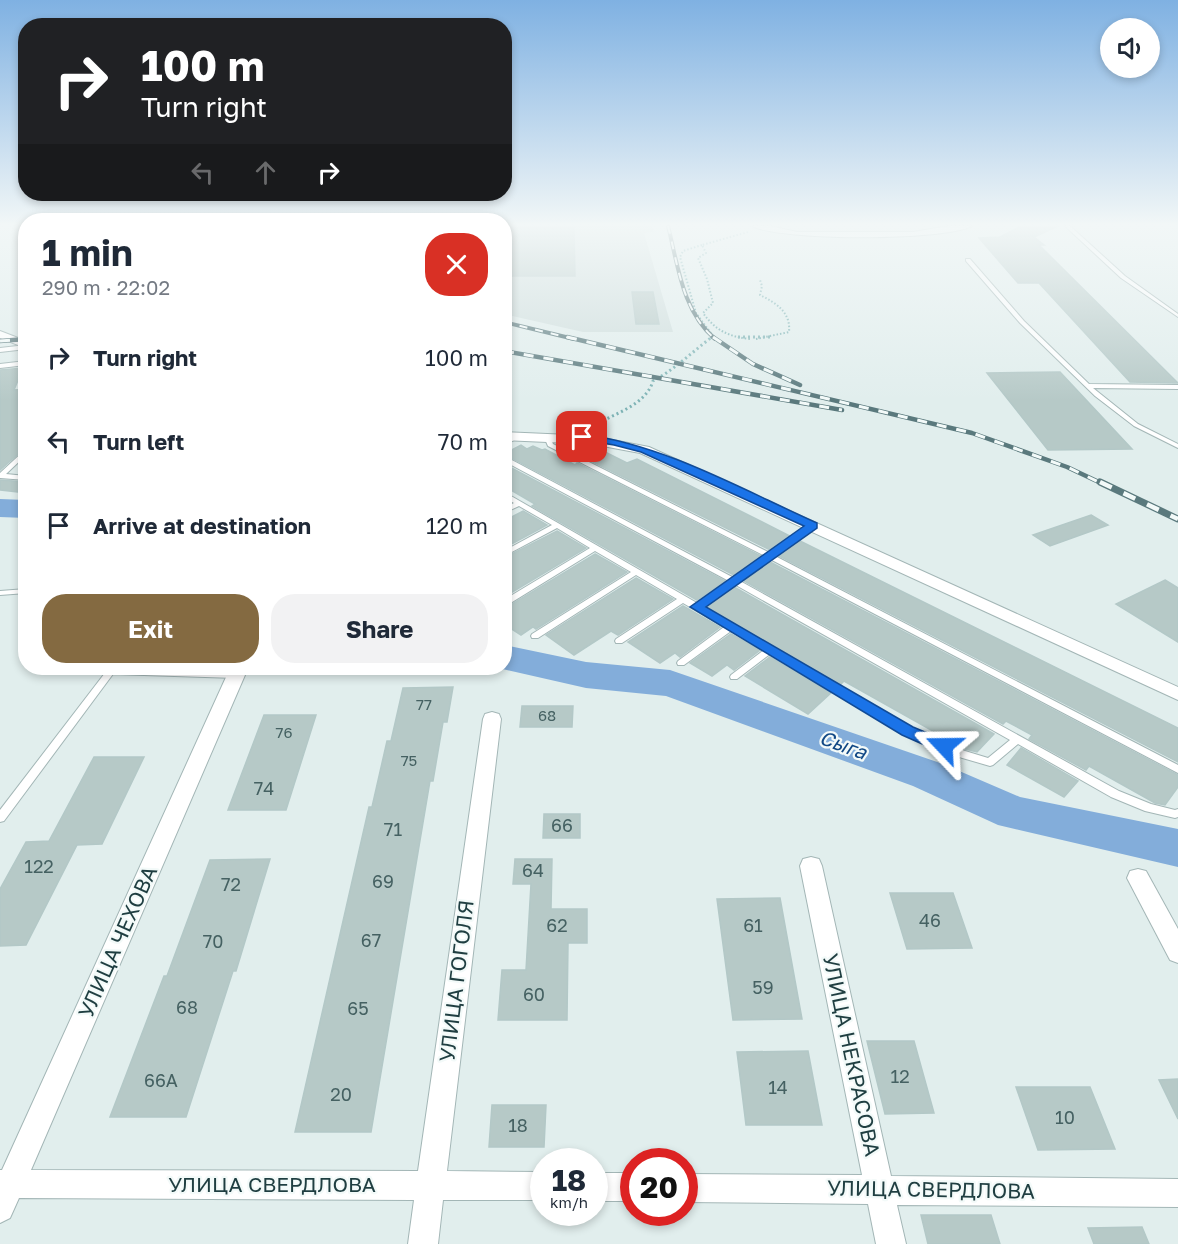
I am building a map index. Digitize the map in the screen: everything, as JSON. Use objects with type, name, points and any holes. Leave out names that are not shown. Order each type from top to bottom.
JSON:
[{"type":"street","points":[[0,334],[18,342]]},
{"type":"street","points":[[512,439],[582,437],[644,450],[1178,694]]},
{"type":"street","name":"УЛИЦА ЧЕХОВА","points":[[4,1192],[236,675]]},
{"type":"street","name":"УЛИЦА ГОГОЛЯ","points":[[423,1244],[492,719]]},
{"type":"street","name":"УЛИЦА НЕКРАСОВА","points":[[811,866],[891,1244]]},
{"type":"street","points":[[1138,878],[1178,952]]},
{"type":"street","name":"УЛИЦА СВЕРДЛОВА","points":[[4,1192],[431,1185],[530,1186]]},
{"type":"street","name":"УЛИЦА СВЕРДЛОВА","points":[[698,1188],[1178,1193]]},
{"type":"lane","points":[[989,284],[1022,322],[1087,386],[1136,425],[1178,446]]},
{"type":"lane","points":[[1133,284],[1178,316]]},
{"type":"lane","points":[[0,350],[18,347]]},
{"type":"lane","points":[[0,366],[18,364]]},
{"type":"lane","points":[[1087,386],[1178,387]]},
{"type":"lane","points":[[547,437],[550,445],[770,556],[1178,769]]},
{"type":"lane","points":[[0,476],[18,459]]},
{"type":"lane","points":[[512,462],[734,581],[1115,794],[1149,808],[1178,813]]},
{"type":"lane","points":[[0,476],[18,477]]},
{"type":"lane","points":[[512,499],[908,731],[962,754],[990,762],[1016,740]]},
{"type":"lane","points":[[512,507],[519,503]]},
{"type":"lane","points":[[512,550],[557,525]]},
{"type":"lane","points":[[697,607],[813,526]]},
{"type":"lane","points":[[512,599],[595,548]]},
{"type":"lane","points":[[535,636],[636,572]]},
{"type":"lane","points":[[0,593],[18,592]]},
{"type":"lane","points":[[619,641],[683,599]]},
{"type":"lane","points":[[681,663],[730,627]]},
{"type":"lane","points":[[734,678],[770,650]]},
{"type":"lane","points":[[0,818],[108,675]]},
{"type":"path","points":[[582,437],[602,419],[644,397],[652,390],[656,379],[672,371],[679,361],[713,336],[696,313],[688,284]]},
{"type":"path","points":[[708,284],[713,303],[703,313],[711,324],[719,330],[740,338],[777,336],[790,330],[790,323],[779,305],[762,297],[761,284]]},
{"type":"shaded area","points":[[512,284],[659,284],[673,332],[583,332],[512,316]]},
{"type":"building","points":[[1040,284],[1078,284],[1178,383],[1130,382]]},
{"type":"building","points":[[632,292],[653,292],[659,324],[636,324]]},
{"type":"building","points":[[18,368],[18,380],[14,390],[18,390],[18,454],[0,470],[0,370]]},
{"type":"building","points":[[1060,372],[1132,449],[1048,450],[987,373]]},
{"type":"building","points":[[521,445],[527,449],[533,446],[545,449],[761,556],[734,575],[512,458],[512,450]]},
{"type":"building","points":[[603,451],[627,463],[637,459],[790,536],[770,550],[587,459]]},
{"type":"building","points":[[512,468],[725,581],[697,600],[532,506],[535,504],[512,491]]},
{"type":"building","points":[[0,480],[18,481],[18,492],[0,490]]},
{"type":"building","points":[[523,511],[547,525],[512,544],[512,517]]},
{"type":"building","points":[[1091,515],[1108,525],[1050,546],[1033,535]]},
{"type":"building","points":[[557,531],[586,548],[512,592],[512,554]]},
{"type":"building","points":[[800,541],[1178,728],[1178,762],[779,556]]},
{"type":"building","points":[[595,554],[627,572],[536,629],[533,627],[521,635],[512,629],[512,604]]},
{"type":"building","points":[[770,562],[1178,775],[1178,787],[1165,805],[1155,803],[1089,766],[1086,770],[1029,739],[1032,735],[1006,721],[1003,724],[744,581]]},
{"type":"building","points":[[636,578],[673,599],[618,635],[611,631],[574,655],[546,635]]},
{"type":"building","points":[[1165,580],[1178,588],[1178,642],[1116,604]]},
{"type":"building","points":[[734,587],[994,734],[977,752],[965,749],[844,681],[840,685],[707,607]]},
{"type":"building","points":[[683,606],[720,627],[680,657],[675,653],[660,663],[628,642]]},
{"type":"building","points":[[731,634],[760,650],[734,670],[727,665],[712,676],[690,663]]},
{"type":"building","points":[[770,657],[831,693],[808,714],[745,676]]},
{"type":"building","points":[[453,687],[447,722],[443,722],[433,781],[430,781],[371,1132],[295,1132],[369,807],[372,807],[387,741],[391,741],[403,688]]},
{"type":"building","points":[[522,706],[573,706],[572,727],[520,727]]},
{"type":"building","points":[[264,715],[316,715],[286,810],[228,810]]},
{"type":"building","points":[[1021,748],[1078,781],[1064,797],[1007,765]]},
{"type":"building","points":[[94,757],[144,757],[102,844],[77,845],[26,945],[0,946],[0,889],[26,842],[49,841]]},
{"type":"building","points":[[544,814],[580,814],[580,838],[543,838]]},
{"type":"building","points":[[270,859],[236,971],[233,971],[186,1117],[110,1117],[164,976],[167,976],[210,860]]},
{"type":"building","points":[[515,859],[552,859],[551,909],[587,909],[587,943],[568,943],[567,1020],[498,1020],[502,970],[526,970],[531,884],[513,884]]},
{"type":"building","points":[[890,893],[953,893],[972,948],[907,949]]},
{"type":"building","points":[[780,898],[802,1019],[733,1020],[717,899]]},
{"type":"building","points":[[867,1041],[914,1041],[934,1113],[885,1114]]},
{"type":"building","points":[[808,1051],[822,1125],[746,1125],[737,1052]]},
{"type":"building","points":[[1178,1079],[1178,1119],[1159,1080]]},
{"type":"building","points":[[1016,1087],[1090,1087],[1115,1149],[1038,1150]]},
{"type":"building","points":[[492,1105],[546,1105],[544,1147],[489,1147]]},
{"type":"building","points":[[921,1215],[991,1215],[1000,1244],[928,1244]]},
{"type":"building","points":[[1142,1227],[1149,1244],[1094,1244],[1088,1228]]},
{"type":"waterway","name":"Сыга","points":[[0,508],[18,509]]},
{"type":"waterway","name":"Сыга","points":[[512,659],[586,675],[670,683],[928,775],[1013,813],[1178,848]]},
{"type":"railway","points":[[682,284],[695,315],[713,337]]},
{"type":"railway","points":[[512,324],[574,339]]},
{"type":"railway","points":[[567,337],[972,433],[1067,467],[1103,484]]},
{"type":"railway","points":[[713,337],[753,364],[800,385]]},
{"type":"railway","points":[[0,341],[18,340]]},
{"type":"railway","points":[[512,352],[842,410]]},
{"type":"railway","points":[[1100,482],[1178,519]]},
{"type":"route","points":[[582,437],[644,450],[813,526],[697,607],[908,731],[944,746]]}]
